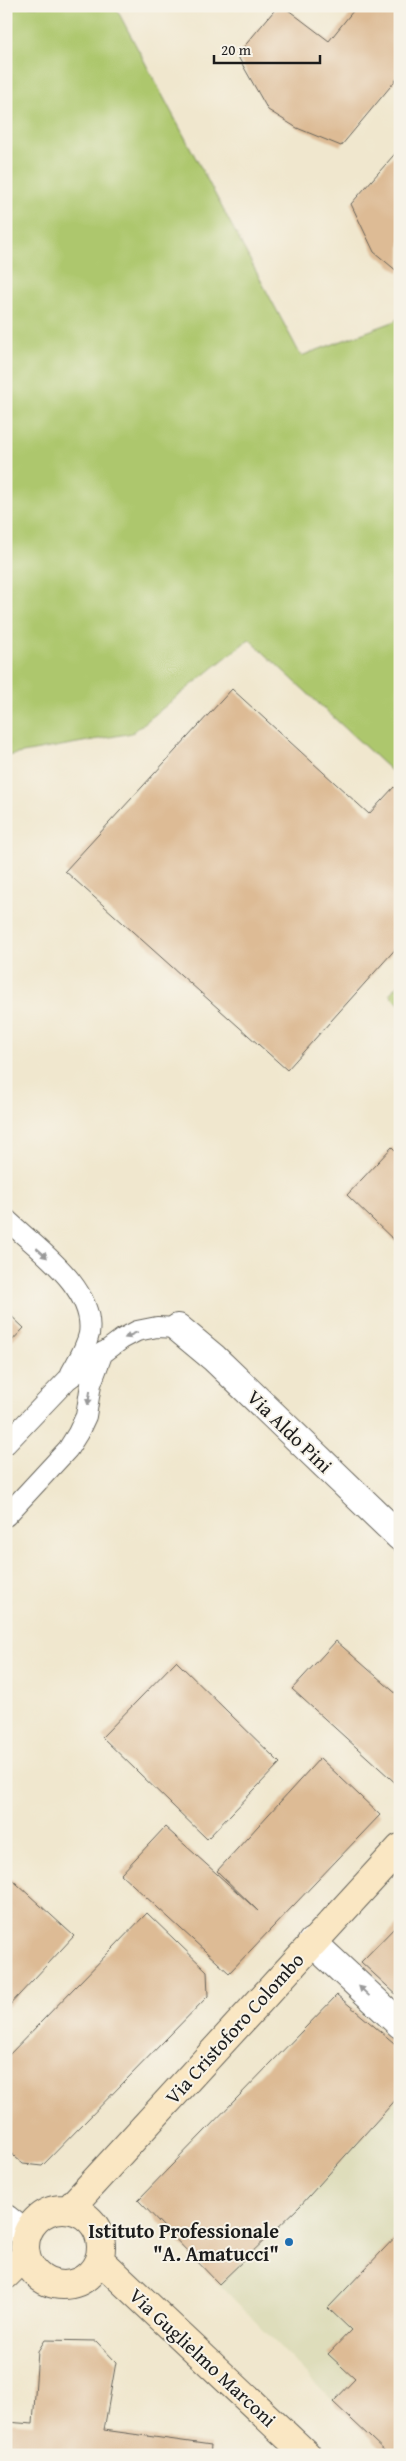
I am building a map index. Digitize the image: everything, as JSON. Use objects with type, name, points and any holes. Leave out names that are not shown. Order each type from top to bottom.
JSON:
[{"type":"street","name":"Via Aldo Pini","points":[[178,1328],[214,1358],[400,1537]]},
{"type":"street","name":"Via Cristoforo Colombo","points":[[70,2209],[312,1942],[400,1848]]},
{"type":"street","points":[[312,1942],[400,2024]]},
{"type":"street","points":[[6,2275],[19,2236],[43,2215],[56,2210],[70,2209],[86,2217],[95,2227],[101,2248],[99,2259],[93,2270],[82,2279],[68,2284],[51,2283],[40,2277],[30,2267],[19,2236]]},
{"type":"street","name":"Via Guglielmo Marconi","points":[[99,2259],[307,2455]]},
{"type":"lane","points":[[6,1220],[64,1273],[86,1303],[90,1316],[86,1347],[67,1380]]},
{"type":"lane","points":[[6,1444],[67,1380],[104,1352],[137,1331],[156,1327],[178,1328]]},
{"type":"lane","points":[[6,1516],[68,1449],[78,1434],[86,1416],[92,1384],[104,1352]]},
{"type":"shaded area","name":"Istituto Professionale \"A. Amatucci\"","points":[[337,1995],[400,2048],[400,2455],[333,2402],[138,2200]]},
{"type":"green space","points":[[6,6],[115,6],[301,356],[393,322],[400,317],[400,779],[249,639],[132,733],[6,756]]},
{"type":"green space","points":[[400,983],[400,1005],[389,994]]},
{"type":"building","points":[[278,6],[283,6],[329,41],[357,6],[400,6],[400,75],[341,146],[297,128],[268,110],[237,55]]},
{"type":"building","points":[[400,148],[400,270],[398,272],[374,252],[351,204]]},
{"type":"building","points":[[232,689],[369,814],[394,787],[400,793],[400,944],[287,1070],[65,871]]},
{"type":"building","points":[[392,1147],[400,1155],[400,1246],[347,1195]]},
{"type":"building","points":[[6,1311],[24,1328],[6,1347]]},
{"type":"building","points":[[336,1641],[400,1697],[400,1787],[292,1689]]},
{"type":"building","points":[[176,1661],[280,1763],[207,1839],[102,1737]]},
{"type":"building","points":[[320,1758],[380,1815],[229,1973],[121,1874],[165,1827],[258,1911],[217,1871]]},
{"type":"building","points":[[6,1874],[74,1936],[6,2009]]},
{"type":"building","points":[[147,1913],[207,1971],[208,1996],[42,2166],[23,2164],[6,2149],[6,2058]]},
{"type":"building","points":[[400,1922],[400,1998],[361,1962]]},
{"type":"building","points":[[337,1995],[400,2048],[400,2095],[300,2206],[219,2284],[138,2200]]},
{"type":"building","points":[[400,2232],[400,2455],[389,2455],[333,2402],[355,2379],[328,2354],[351,2330],[328,2308]]},
{"type":"building","points":[[45,2340],[96,2341],[116,2362],[104,2430],[211,2445],[210,2455],[6,2455],[6,2422],[33,2424],[38,2351]]},
{"type":"place","name":"Istituto Professionale \"A. Amatucci\"","points":[[289,2242]]}]
